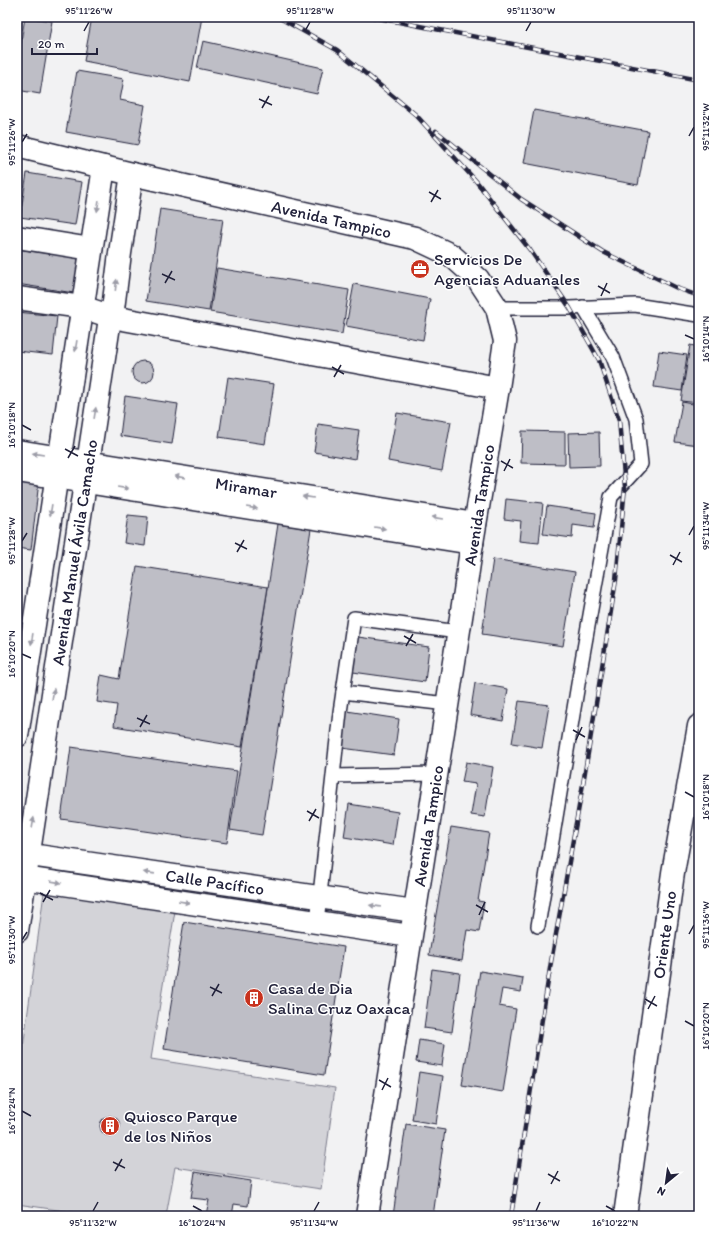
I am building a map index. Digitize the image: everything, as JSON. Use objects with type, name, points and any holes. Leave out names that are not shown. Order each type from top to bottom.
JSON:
[{"type":"street","name":"Avenida Tampico","points":[[17,146],[132,174],[415,238],[451,256],[478,280],[498,308],[505,341],[367,1216]]},
{"type":"street","name":"Avenida Manuel Ávila Camacho","points":[[17,736],[104,167]]},
{"type":"street","name":"Avenida Manuel Ávila Camacho","points":[[17,930],[23,854],[109,325],[112,317],[132,174]]},
{"type":"street","points":[[17,236],[91,248]]},
{"type":"street","points":[[17,298],[82,307],[112,317],[498,388]]},
{"type":"street","name":"Miramar","points":[[17,451],[58,468]]},
{"type":"street","name":"Miramar","points":[[17,471],[58,468],[474,533]]},
{"type":"street","name":"Oriente Uno","points":[[624,1216],[673,873],[699,726]]},
{"type":"street","name":"Calle Pacífico","points":[[23,854],[414,911]]},
{"type":"street","name":"Calle Pacífico","points":[[21,877],[410,936]]},
{"type":"lane","points":[[498,308],[570,308],[635,305],[697,314]]},
{"type":"lane","points":[[538,926],[582,660],[611,497],[640,464],[636,419],[613,357],[583,307]]},
{"type":"lane","points":[[317,922],[343,692],[354,618],[458,632]]},
{"type":"lane","points":[[343,692],[447,704]]},
{"type":"lane","points":[[334,776],[436,774]]},
{"type":"shaded area","points":[[44,893],[175,911],[151,1059],[335,1088],[321,1189],[175,1167],[166,1216],[99,1216],[17,1204],[17,1092]]},
{"type":"building","points":[[25,17],[52,21],[40,94],[17,90],[17,66]]},
{"type":"building","points":[[92,17],[202,17],[190,82],[84,61]]},
{"type":"building","points":[[203,41],[323,68],[317,94],[197,68]]},
{"type":"building","points":[[77,71],[124,79],[120,100],[145,105],[138,145],[66,132]]},
{"type":"building","points":[[534,110],[648,131],[638,185],[524,163]]},
{"type":"building","points":[[27,173],[82,182],[75,225],[20,217]]},
{"type":"building","points":[[160,209],[223,219],[209,311],[146,301]]},
{"type":"building","points":[[17,249],[79,258],[74,293],[17,284]]},
{"type":"building","points":[[217,268],[349,290],[342,334],[210,312]]},
{"type":"building","points":[[354,284],[430,299],[423,340],[346,326]]},
{"type":"building","points":[[17,312],[57,316],[53,355],[17,351]]},
{"type":"building","points":[[690,345],[699,347],[699,403],[681,401]]},
{"type":"building","points":[[659,351],[687,355],[682,391],[654,387]]},
{"type":"building","points":[[143,361],[151,364],[154,372],[151,380],[143,383],[135,380],[132,372],[135,364]]},
{"type":"building","points":[[228,377],[274,384],[265,444],[219,437]]},
{"type":"building","points":[[125,396],[178,404],[172,444],[120,436]]},
{"type":"building","points":[[682,402],[699,405],[699,445],[675,442]]},
{"type":"building","points":[[397,413],[451,422],[442,471],[388,461]]},
{"type":"building","points":[[318,424],[359,430],[355,459],[314,452]]},
{"type":"building","points":[[522,431],[565,432],[565,464],[521,463]]},
{"type":"building","points":[[599,432],[600,466],[569,467],[568,433]]},
{"type":"building","points":[[17,478],[39,481],[31,550],[17,548]]},
{"type":"building","points":[[506,499],[543,503],[539,543],[519,541],[521,521],[504,519]]},
{"type":"building","points":[[547,506],[596,513],[594,528],[573,525],[572,538],[543,534]]},
{"type":"building","points":[[128,515],[148,517],[145,546],[124,543]]},
{"type":"building","points":[[278,524],[311,529],[262,835],[230,830]]},
{"type":"building","points":[[493,559],[575,572],[563,646],[482,634]]},
{"type":"building","points":[[137,566],[268,587],[242,747],[114,726],[117,705],[97,702],[101,675],[119,679]]},
{"type":"building","points":[[358,637],[429,647],[425,682],[353,672]]},
{"type":"building","points":[[475,683],[508,689],[503,721],[470,715]]},
{"type":"building","points":[[519,701],[549,705],[542,748],[512,743]]},
{"type":"building","points":[[347,711],[399,719],[394,755],[342,748]]},
{"type":"building","points":[[71,747],[237,771],[227,843],[61,819]]},
{"type":"building","points":[[466,762],[493,767],[485,817],[471,815],[476,784],[462,782]]},
{"type":"building","points":[[349,804],[398,812],[393,845],[344,837]]},
{"type":"building","points":[[451,827],[489,833],[478,901],[484,902],[479,932],[467,930],[462,961],[429,955]]},
{"type":"building","name":"Casa de Dia Salina Cruz Oaxaca","points":[[184,922],[344,947],[324,1075],[164,1049]]},
{"type":"building","points":[[432,969],[460,973],[452,1032],[424,1028]]},
{"type":"building","points":[[480,971],[523,978],[521,992],[502,989],[499,1006],[516,1009],[503,1092],[462,1085]]},
{"type":"building","points":[[419,1040],[445,1044],[442,1066],[416,1062]]},
{"type":"building","points":[[419,1072],[443,1076],[436,1124],[412,1120]]},
{"type":"building","name":"Quiosco Parque de los Niños","points":[[110,1116],[117,1119],[120,1126],[117,1133],[110,1136],[103,1133],[100,1126],[103,1119]]},
{"type":"building","points":[[406,1124],[445,1130],[433,1216],[393,1216]]},
{"type":"building","points":[[195,1172],[251,1181],[248,1206],[234,1204],[232,1216],[179,1216],[179,1211],[206,1215],[209,1200],[191,1198]]},
{"type":"railway","points":[[278,17],[337,50],[416,115],[476,181],[530,250],[570,308],[599,360],[619,420],[625,487],[616,580],[583,784],[551,962],[511,1216]]},
{"type":"railway","points":[[373,17],[699,80]]},
{"type":"railway","points":[[436,131],[521,199],[603,252],[679,289],[699,296]]},
{"type":"place","name":"Servicios De Agencias Aduanales","points":[[420,269]]},
{"type":"place","name":"Casa de Dia Salina Cruz Oaxaca","points":[[254,998]]},
{"type":"place","name":"Quiosco Parque de los Niños","points":[[110,1126]]}]
